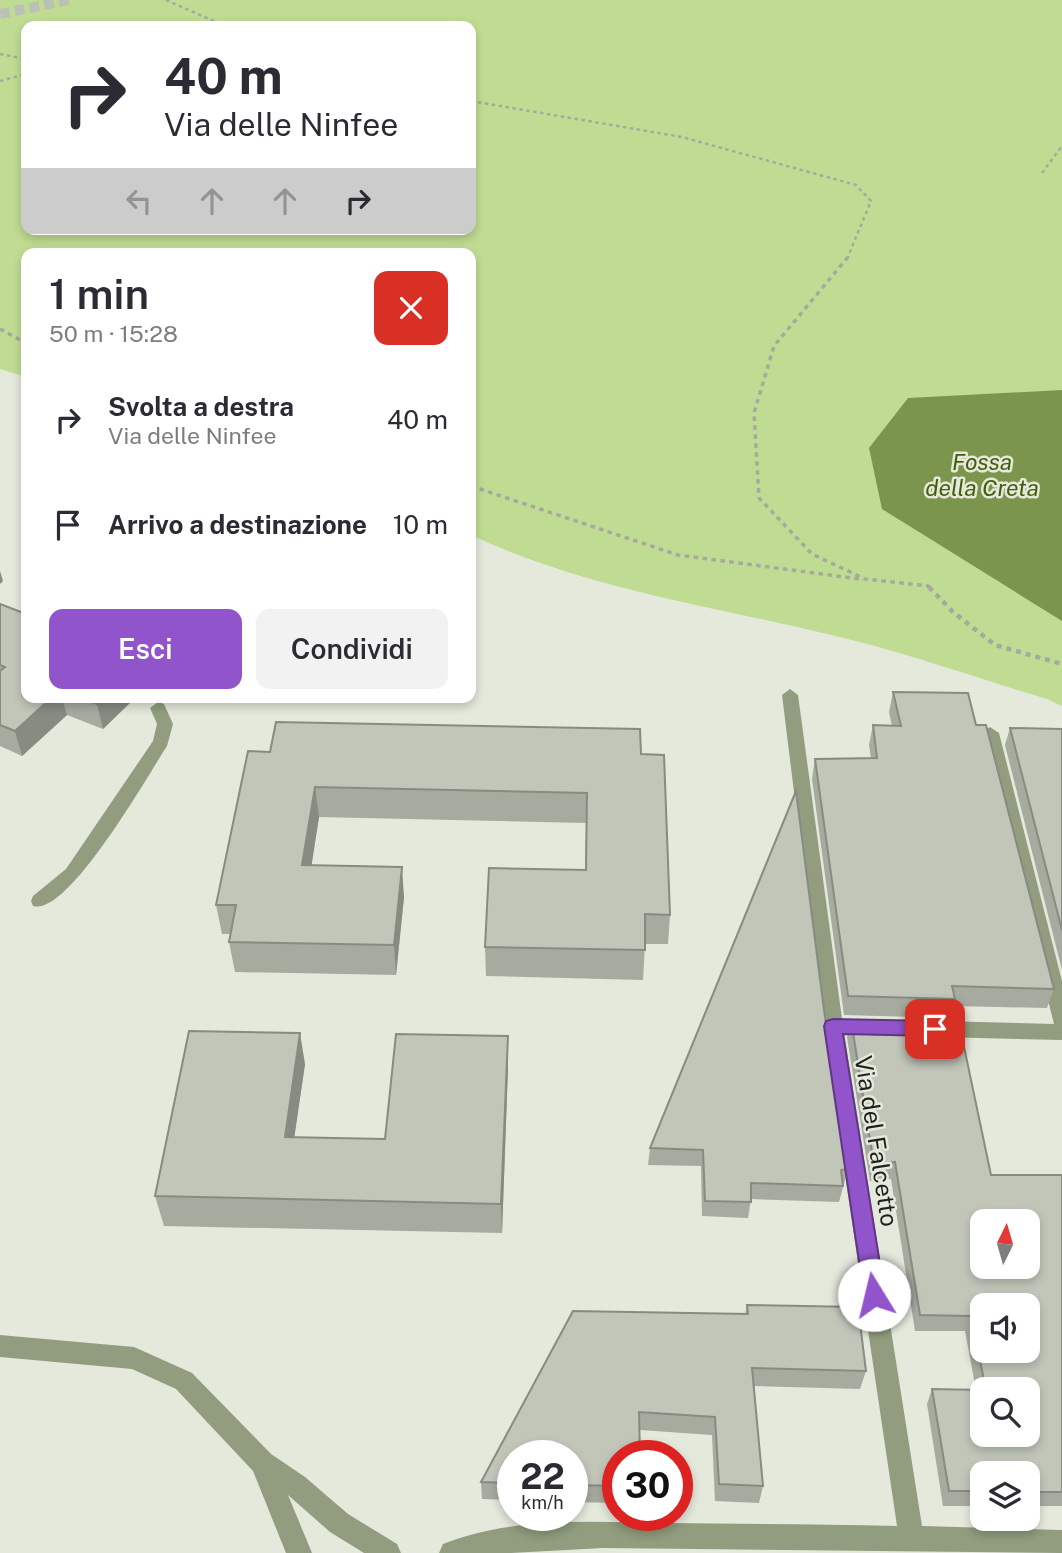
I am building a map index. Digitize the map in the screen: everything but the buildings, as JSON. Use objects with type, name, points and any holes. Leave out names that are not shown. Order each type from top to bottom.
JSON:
[{"type":"street","name":"Via del Falcetto","points":[[790,695],[833,1026],[913,1545]]},
{"type":"street","points":[[40,901],[73,874],[161,742],[165,724],[158,708]]},
{"type":"street","points":[[990,733],[1062,1020]]},
{"type":"street","points":[[833,1026],[860,1027]]},
{"type":"street","points":[[914,1028],[1062,1032]]},
{"type":"street","points":[[0,1346],[134,1358],[184,1381],[262,1463],[296,1486],[340,1523],[388,1553]]},
{"type":"street","points":[[262,1463],[299,1553]]},
{"type":"street","points":[[452,1553],[477,1545],[574,1536],[913,1545],[1062,1543]]},
{"type":"path","points":[[166,0],[219,21]]},
{"type":"path","points":[[0,54],[21,58]]},
{"type":"path","points":[[0,81],[21,75]]},
{"type":"path","points":[[476,102],[682,137],[856,186],[871,201],[848,257],[774,346],[754,413],[759,498],[812,554],[865,579]]},
{"type":"path","points":[[1042,173],[1062,146]]},
{"type":"path","points":[[0,329],[21,340]]},
{"type":"path","points":[[476,488],[678,555],[928,586],[953,612],[995,645],[1062,664]]},
{"type":"shaded area","points":[[0,0],[1062,0],[1062,706],[880,647],[600,581],[513,553],[476,537],[476,248],[21,248],[21,375],[0,369]]},
{"type":"water","name":"Fossa della Creta","points":[[1062,390],[1062,621],[882,509],[869,448],[908,398]]},
{"type":"tunnel","points":[[0,14],[69,0]]},
{"type":"route","points":[[874,1295],[833,1026],[935,1029]]}]
